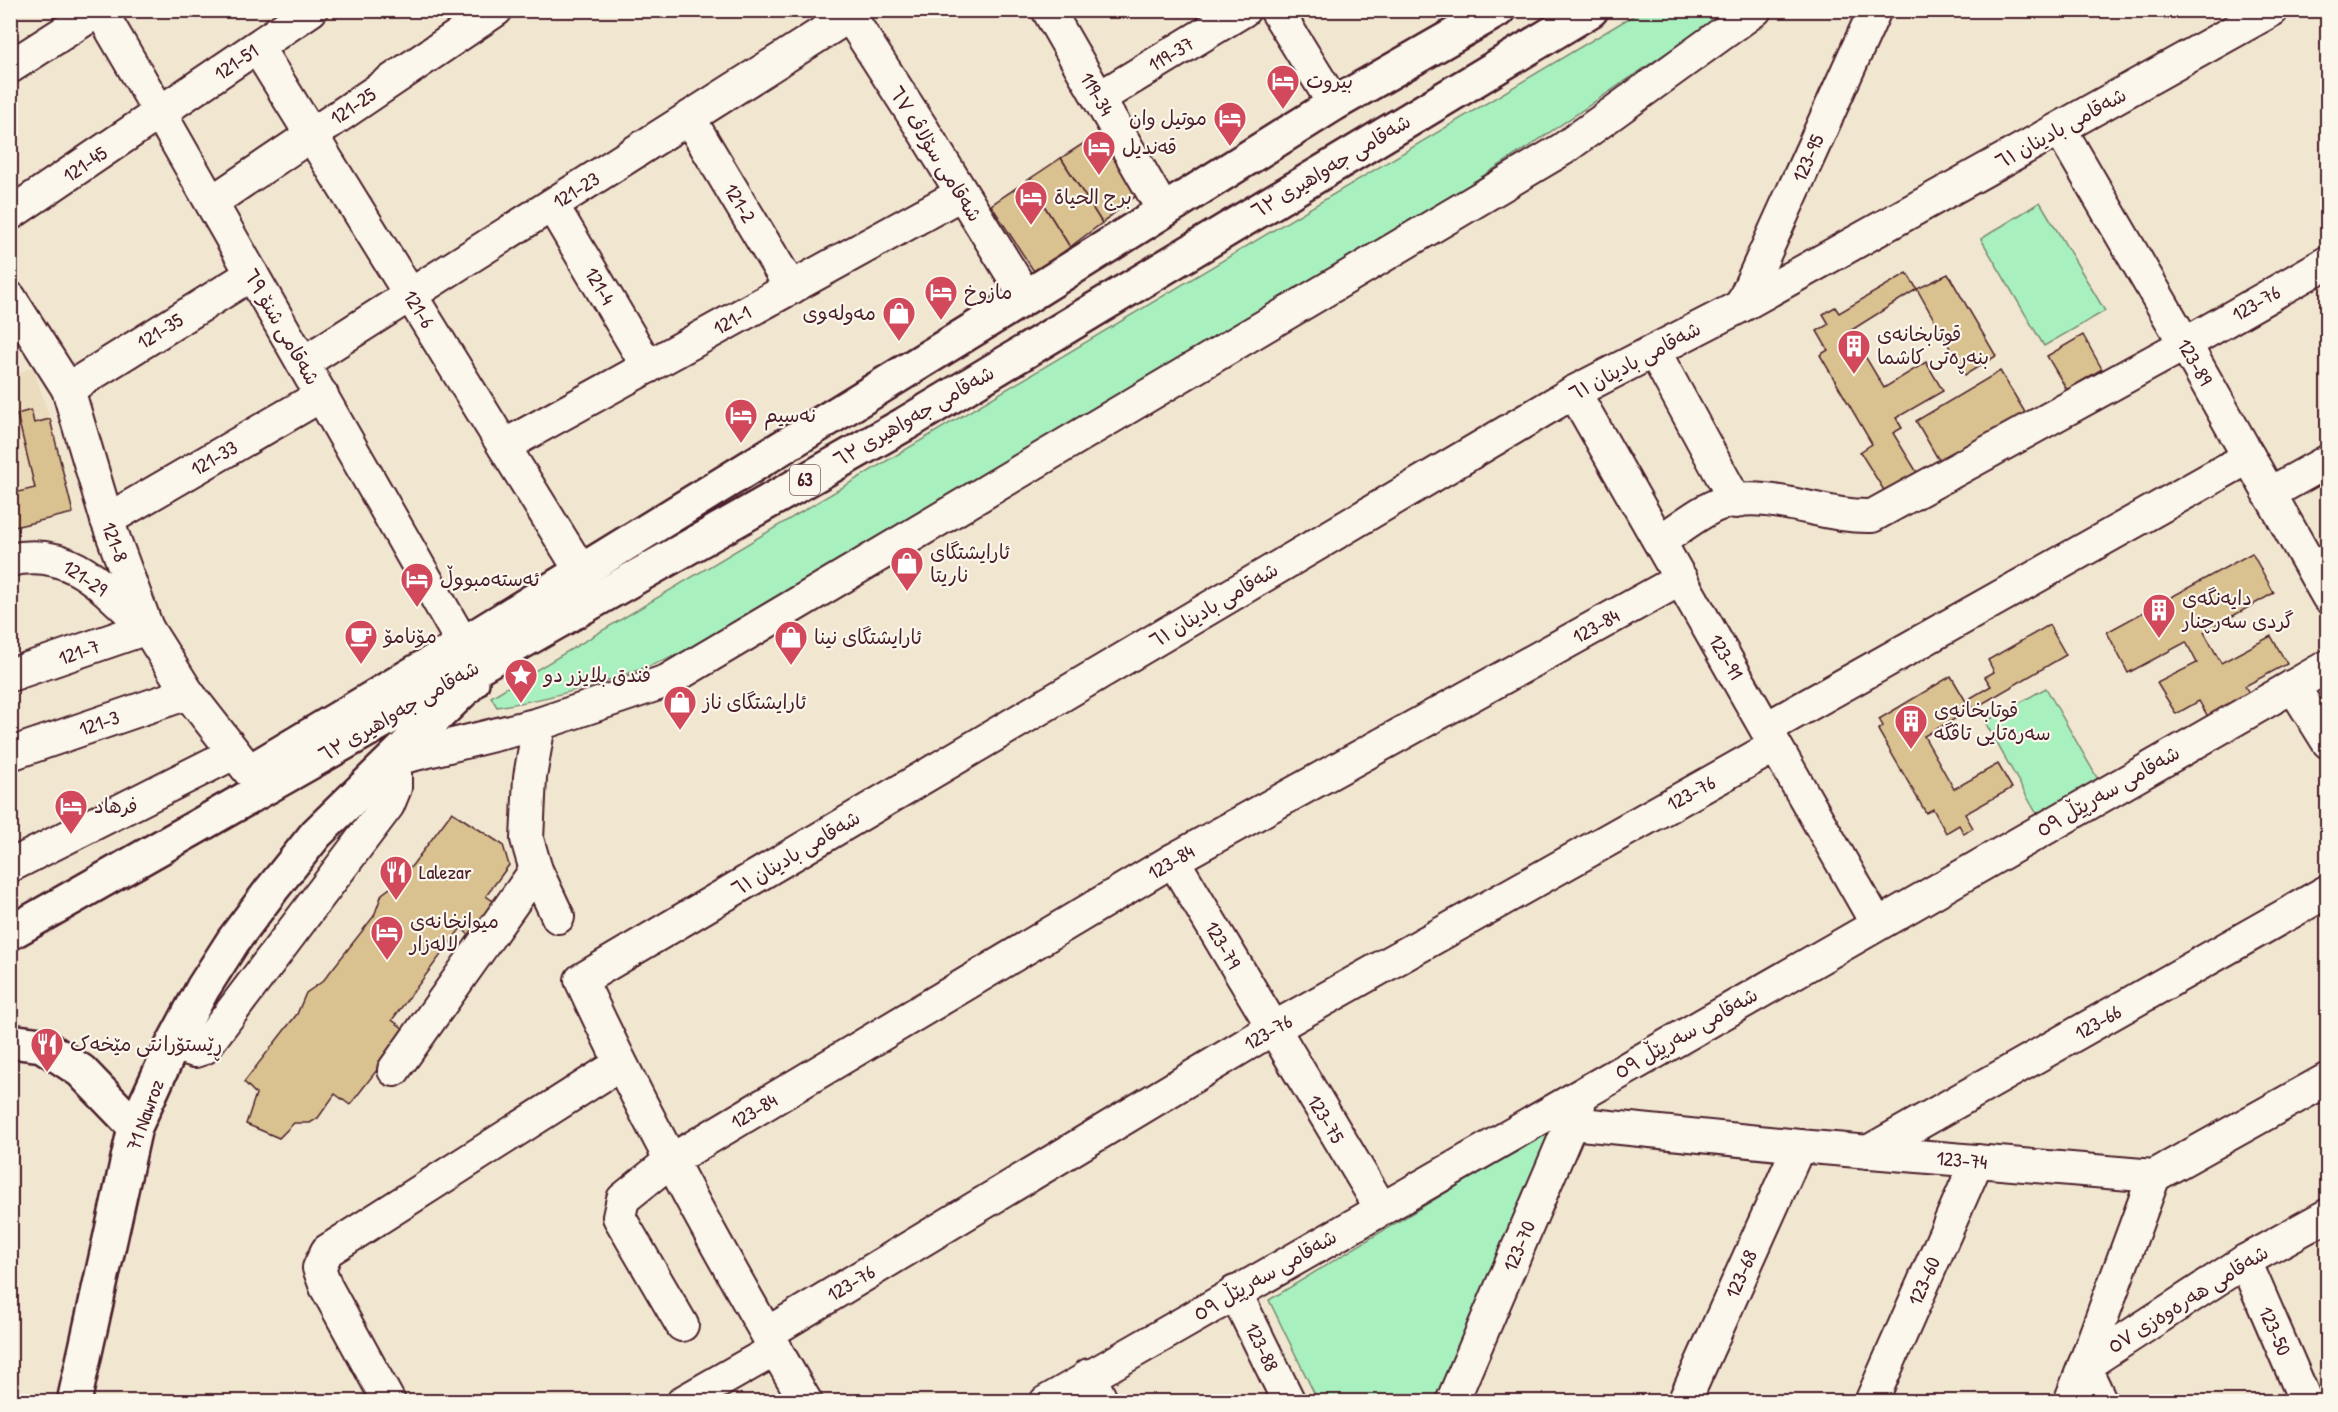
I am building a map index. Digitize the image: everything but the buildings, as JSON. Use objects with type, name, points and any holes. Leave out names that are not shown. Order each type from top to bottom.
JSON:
[{"type":"main road","name":"شەقامی جەواهیری ٦٣","points":[[10,908],[242,762],[375,710],[502,652],[905,424],[1591,10]]},
{"type":"main road","name":"شەقامی جەواهیری ٦٣","points":[[10,933],[375,710],[463,644],[1334,104],[1490,12]]},
{"type":"main road","name":"71 Nawroz","points":[[74,1401],[135,1127],[173,1044],[203,988],[233,941],[316,834],[502,652]]},
{"type":"main road","points":[[10,1041],[42,1045],[81,1071],[135,1127]]},
{"type":"street","points":[[10,67],[99,10]]},
{"type":"street","name":"شەقامی شنۆ ٦٩","points":[[99,10],[212,202],[463,644]]},
{"type":"street","name":"121-51","points":[[160,113],[311,10]]},
{"type":"street","name":"121-25","points":[[212,202],[496,10]]},
{"type":"street","name":"119-34","points":[[1048,10],[1163,210]]},
{"type":"street","name":"119-37","points":[[1099,98],[1244,10]]},
{"type":"street","points":[[1276,10],[1334,104]]},
{"type":"street","points":[[395,759],[539,724],[667,681],[1563,149],[1755,10]]},
{"type":"street","name":"123-95","points":[[1741,306],[1875,10]]},
{"type":"street","name":"شەقامی بادینان ٦١","points":[[806,1401],[670,1161],[620,1064],[581,980],[1575,392],[1741,306],[2272,10]]},
{"type":"street","name":"121-23","points":[[303,363],[689,118],[847,13]]},
{"type":"street","name":"شەقامی سۆلاڤ ٦٧","points":[[847,13],[924,130],[1026,297]]},
{"type":"street","name":"121-6","points":[[257,47],[581,571]]},
{"type":"street","name":"121-45","points":[[10,214],[160,113]]},
{"type":"street","name":"121-2","points":[[689,118],[791,288]]},
{"type":"street","name":"123-89","points":[[2060,129],[2328,597]]},
{"type":"street","name":"121-1","points":[[504,446],[961,194]]},
{"type":"street","name":"121-4","points":[[552,205],[648,367]]},
{"type":"street","name":"123-76","points":[[1660,541],[1718,504],[1752,499],[1852,517],[1872,516],[2185,344],[2328,262]]},
{"type":"street","name":"121-35","points":[[68,388],[252,274]]},
{"type":"street","name":"121-8","points":[[10,298],[68,388],[107,520],[147,628],[188,693],[242,762]]},
{"type":"street","points":[[1654,351],[1737,502]]},
{"type":"street","name":"123-91","points":[[1575,392],[1877,924]]},
{"type":"street","name":"121-33","points":[[107,520],[322,396]]},
{"type":"street","name":"123-76","points":[[683,1401],[772,1341],[1272,1029],[2249,457]]},
{"type":"street","points":[[2269,494],[2328,461]]},
{"type":"street","name":"121-29","points":[[10,560],[43,556],[60,560],[94,579],[147,628]]},
{"type":"street","name":"123-84","points":[[682,1325],[619,1217],[622,1199],[670,1161],[1173,860],[1681,579]]},
{"type":"street","name":"121-7","points":[[10,675],[147,628]]},
{"type":"street","name":"شەقامی سەرپێڵ ٥٩","points":[[1046,1401],[1096,1388],[1235,1292],[2328,666]]},
{"type":"street","points":[[2293,686],[2328,742]]},
{"type":"street","name":"121-3","points":[[10,754],[188,693]]},
{"type":"street","points":[[539,724],[530,777],[527,839],[536,870],[558,917]]},
{"type":"street","points":[[10,866],[242,762]]},
{"type":"street","name":"123-79","points":[[1173,860],[1272,1029]]},
{"type":"street","points":[[394,1070],[536,870]]},
{"type":"street","name":"123-66","points":[[1868,1152],[2328,891]]},
{"type":"street","name":"123-75","points":[[1272,1029],[1381,1208]]},
{"type":"street","points":[[389,1401],[326,1287],[319,1268],[327,1251],[620,1064]]},
{"type":"street","points":[[2070,1401],[2154,1176],[2328,1079]]},
{"type":"street","name":"123-70","points":[[1452,1401],[1585,1091]]},
{"type":"street","name":"123-74","points":[[1571,1123],[1799,1146],[2154,1176]]},
{"type":"street","name":"123-68","points":[[1684,1401],[1799,1146]]},
{"type":"street","name":"123-60","points":[[1871,1401],[1977,1161]]},
{"type":"street","name":"شەقامی هەرەوەزی ٥٧","points":[[2084,1366],[2245,1261],[2328,1215]]},
{"type":"street","name":"123-50","points":[[2245,1261],[2306,1401]]},
{"type":"street","name":"123-88","points":[[1235,1292],[1289,1401]]},
{"type":"street","points":[[2084,1366],[2101,1401]]},
{"type":"shaded area","points":[[33,367],[50,419],[73,513],[11,528],[10,377]]},
{"type":"green space","points":[[1641,11],[1728,11],[1525,149],[1393,234],[687,650],[642,669],[594,685],[545,698],[497,707],[491,697]]},
{"type":"green space","points":[[2040,202],[2105,311],[2044,346],[1981,239]]},
{"type":"green space","points":[[2046,688],[2100,783],[2039,818],[1985,722]]},
{"type":"green space","points":[[1557,1125],[1438,1401],[1318,1401],[1269,1300]]},
{"type":"place","name":"بیروت","points":[[1283,110]]},
{"type":"place","name":"موتيل وان","points":[[1230,147]]},
{"type":"place","name":"قەندیل","points":[[1099,176]]},
{"type":"place","name":"برج الحياة","points":[[1031,226]]},
{"type":"place","name":"مازوخ","points":[[941,321]]},
{"type":"place","name":"مەولەوی","points":[[899,342]]},
{"type":"place","name":"قوتابخانەی بنەڕەتی کاشما","points":[[1854,375]]},
{"type":"place","name":"نەسیم","points":[[741,444]]},
{"type":"place","name":"ئارایشتگای ناریتا","points":[[907,592]]},
{"type":"place","name":"ئەستەمبووڵ","points":[[417,608]]},
{"type":"place","name":"دایەنگەی گردی سەرچنار","points":[[2159,639]]},
{"type":"place","name":"مۆنامۆ","points":[[361,665]]},
{"type":"place","name":"ئارایشتگای نینا","points":[[791,666]]},
{"type":"place","name":"فندق بلايزر دو","points":[[521,704]]},
{"type":"place","name":"ئارایشتگای ناز","points":[[680,731]]},
{"type":"place","name":"قوتابخانەی سەرەتایی تاڤگە","points":[[1911,750]]},
{"type":"place","name":"فرهاد","points":[[71,835]]},
{"type":"place","name":"Lalezar","points":[[396,901]]},
{"type":"place","name":"میوانخانەی لالەزار","points":[[387,961]]},
{"type":"place","name":"ڕێستۆرانتی مێخەک","points":[[47,1073]]}]
